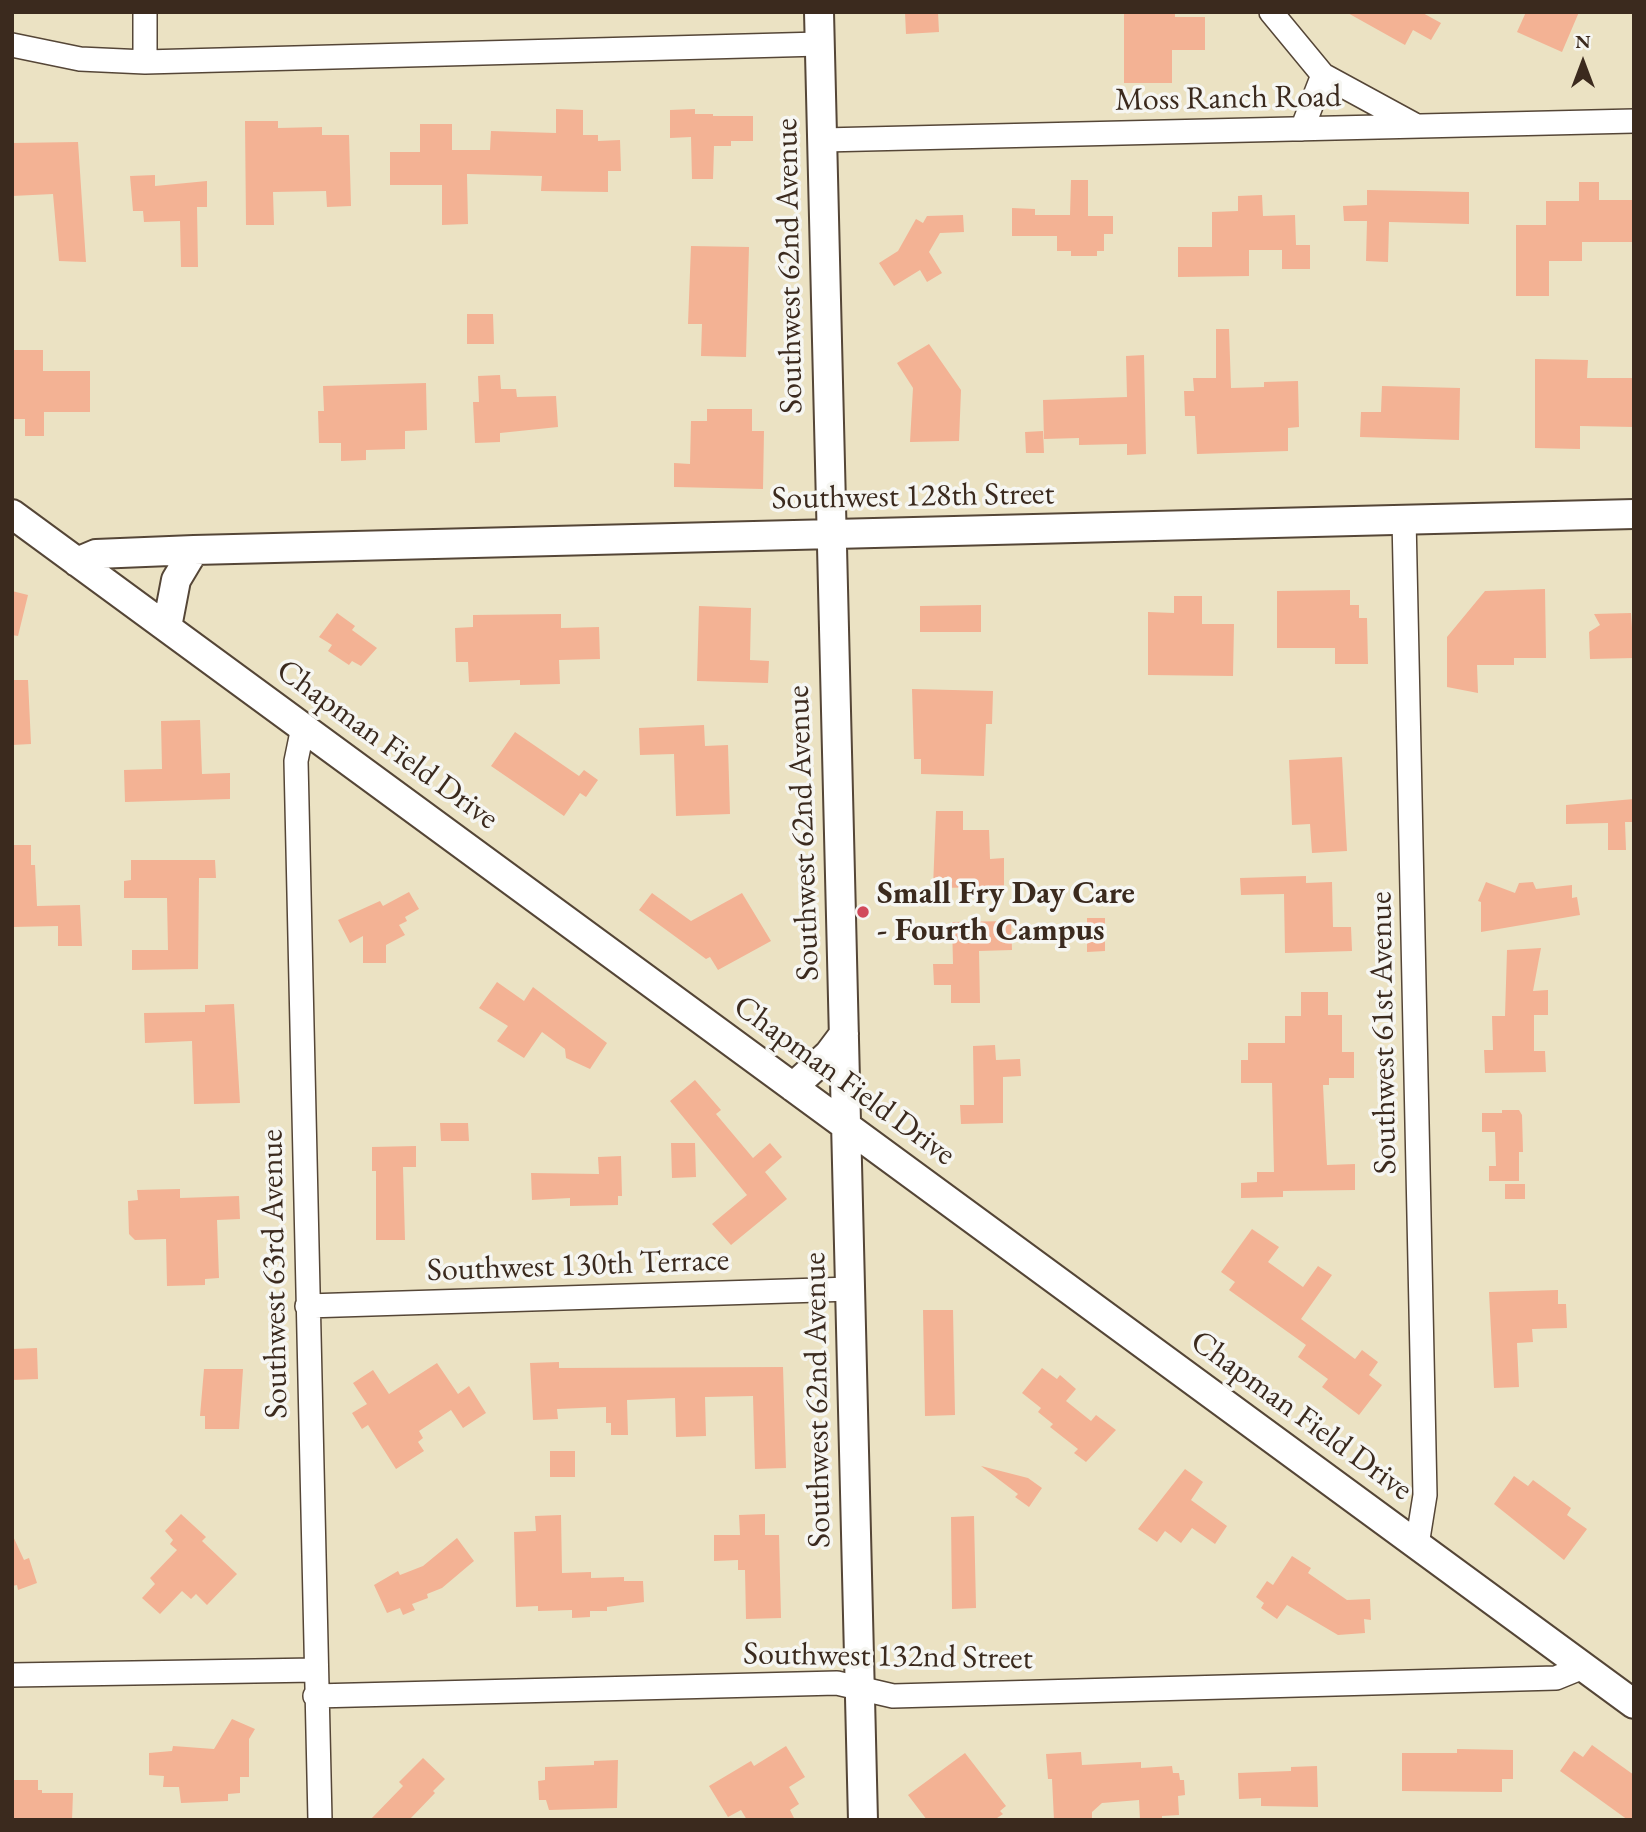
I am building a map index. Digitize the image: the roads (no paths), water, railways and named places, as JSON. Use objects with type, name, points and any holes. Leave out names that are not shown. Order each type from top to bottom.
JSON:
[{"type":"street","points":[[145,12],[145,62]]},
{"type":"street","name":"Southwest 62nd Avenue","points":[[819,12],[863,1820]]},
{"type":"street","points":[[1271,12],[1323,75],[1417,127]]},
{"type":"street","points":[[12,45],[80,59],[145,62],[820,44]]},
{"type":"street","points":[[1302,129],[1323,75]]},
{"type":"street","name":"Moss Ranch Road","points":[[823,140],[1634,121]]},
{"type":"street","name":"Chapman Field Drive","points":[[12,514],[1634,1704]]},
{"type":"street","name":"Southwest 128th Street","points":[[77,562],[96,554],[194,550],[1634,514]]},
{"type":"street","name":"Southwest 61st Avenue","points":[[1404,518],[1424,1495],[1417,1545]]},
{"type":"street","points":[[167,627],[176,580],[194,550]]},
{"type":"street","name":"Southwest 63rd Avenue","points":[[303,727],[296,761],[314,1670],[320,1820]]},
{"type":"street","points":[[793,1087],[829,1054],[844,1034]]},
{"type":"street","name":"Southwest 130th Terrace","points":[[307,1306],[851,1289]]},
{"type":"street","name":"Southwest 132nd Street","points":[[315,1696],[837,1683],[893,1696],[1556,1678],[1583,1667]]},
{"type":"street","points":[[12,1675],[314,1670]]},
{"type":"place","name":"Small Fry Day Care - Fourth Campus","points":[[863,912]]}]
